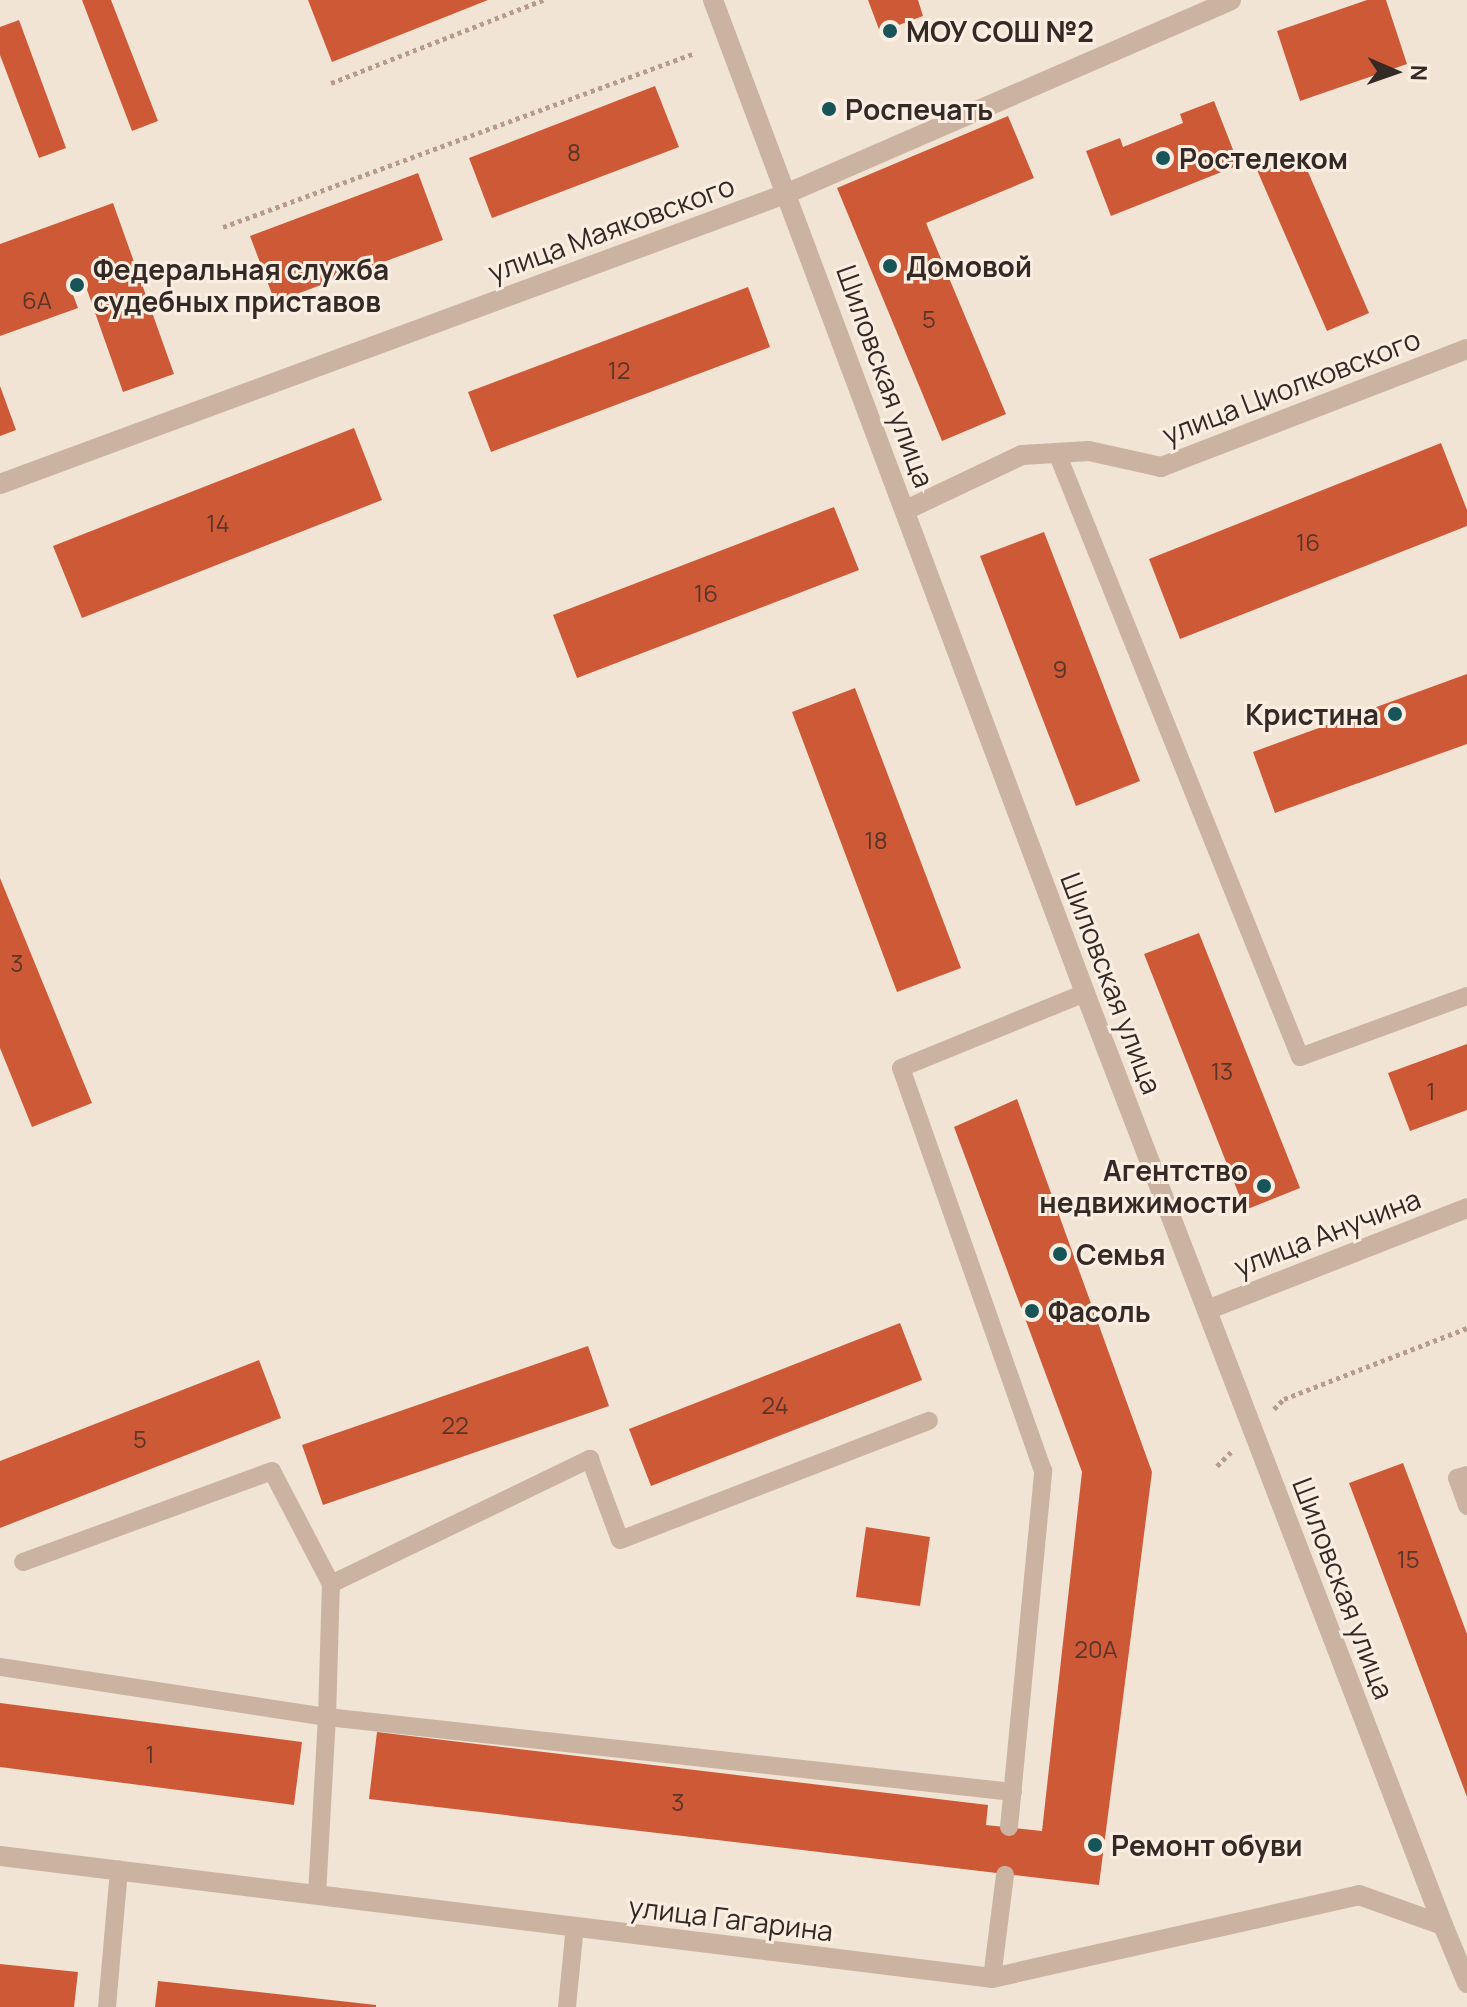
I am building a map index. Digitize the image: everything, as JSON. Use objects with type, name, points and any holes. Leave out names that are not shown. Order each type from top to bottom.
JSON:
[{"type":"street","name":"Шиловская улица","points":[[713,0],[788,193],[1085,993],[1467,1983]]},
{"type":"street","name":"улица Маяковского","points":[[0,484],[788,193],[1231,0]]},
{"type":"street","name":"улица Циолковского","points":[[906,510],[1022,455],[1089,451],[1161,467],[1467,349]]},
{"type":"street","name":"улица Анучина","points":[[1207,1310],[1467,1208]]},
{"type":"street","name":"улица Гагарина","points":[[0,1856],[992,1978],[1359,1895],[1443,1925]]},
{"type":"lane","points":[[1057,453],[1300,1057],[1467,996]]},
{"type":"lane","points":[[1009,1827],[1043,1471],[901,1068],[1085,993]]},
{"type":"lane","points":[[331,1584],[590,1459],[620,1540],[929,1421]]},
{"type":"lane","points":[[23,1562],[272,1471],[331,1584],[317,1895]]},
{"type":"lane","points":[[1467,1475],[1457,1478],[1467,1506]]},
{"type":"lane","points":[[0,1667],[327,1717],[1013,1792]]},
{"type":"lane","points":[[107,2007],[119,1870]]},
{"type":"lane","points":[[992,1978],[1005,1875]]},
{"type":"lane","points":[[567,2007],[575,1926]]},
{"type":"path","points":[[331,83],[543,0]]},
{"type":"path","points":[[223,227],[695,53]]},
{"type":"path","points":[[1217,1466],[1284,1399],[1467,1328]]},
{"type":"building","points":[[82,0],[111,0],[158,121],[132,131]]},
{"type":"building","points":[[308,0],[488,0],[332,62]]},
{"type":"building","points":[[868,0],[918,0],[923,16],[880,32]]},
{"type":"building","points":[[1367,0],[1386,0],[1407,64],[1300,101],[1277,31]]},
{"type":"building","points":[[19,20],[66,148],[39,158],[0,55],[0,27]]},
{"type":"building","points":[[655,86],[679,147],[492,218],[469,158]]},
{"type":"building","name":"Ростелеком","points":[[1214,101],[1239,165],[1111,216],[1086,151],[1120,138],[1123,147],[1183,123],[1180,114]]},
{"type":"building","points":[[1008,116],[1034,178],[926,223],[1006,414],[942,441],[837,188]]},
{"type":"building","points":[[1299,151],[1369,313],[1327,331],[1257,170]]},
{"type":"building","points":[[418,173],[443,240],[275,302],[250,236]]},
{"type":"building","points":[[113,203],[174,374],[123,392],[86,287],[72,292],[78,308],[0,336],[0,244]]},
{"type":"building","points":[[748,287],[770,347],[491,452],[468,392]]},
{"type":"building","points":[[0,386],[16,430],[0,436]]},
{"type":"building","points":[[354,428],[382,500],[82,618],[53,546]]},
{"type":"building","points":[[1441,443],[1467,510],[1467,526],[1180,639],[1149,559]]},
{"type":"building","points":[[834,507],[859,570],[577,678],[553,615]]},
{"type":"building","points":[[1044,532],[1140,781],[1076,806],[980,556]]},
{"type":"building","points":[[1467,674],[1467,744],[1275,813],[1253,752]]},
{"type":"building","points":[[855,688],[961,968],[897,992],[792,712]]},
{"type":"building","points":[[0,878],[92,1103],[32,1127],[0,1048]]},
{"type":"building","points":[[1199,933],[1300,1188],[1245,1210],[1144,954]]},
{"type":"building","points":[[1467,1044],[1467,1110],[1410,1131],[1388,1073]]},
{"type":"building","points":[[1017,1099],[1152,1472],[1099,1885],[369,1799],[377,1732],[988,1805],[986,1825],[1042,1831],[1082,1472],[954,1127]]},
{"type":"building","points":[[900,1323],[922,1380],[651,1486],[629,1429]]},
{"type":"building","points":[[588,1346],[609,1406],[323,1505],[302,1445]]},
{"type":"building","points":[[259,1360],[281,1418],[0,1528],[0,1461]]},
{"type":"building","points":[[1403,1463],[1467,1634],[1467,1797],[1349,1483]]},
{"type":"building","points":[[866,1527],[930,1537],[920,1606],[856,1597]]},
{"type":"building","points":[[0,1703],[302,1742],[294,1805],[0,1767]]},
{"type":"building","points":[[0,1964],[78,1972],[74,2007],[0,2007]]},
{"type":"building","points":[[158,1981],[376,2005],[376,2007],[155,2007]]},
{"type":"place","name":"МОУ СОШ №2","points":[[890,31]]},
{"type":"place","name":"Роспечать","points":[[829,109]]},
{"type":"place","name":"Ростелеком","points":[[1163,158]]},
{"type":"place","name":"Домовой","points":[[890,266]]},
{"type":"place","name":"Федеральная служба судебных приставов","points":[[77,285]]},
{"type":"place","name":"Кристина","points":[[1395,714]]},
{"type":"place","name":"Агентство недвижимости","points":[[1264,1186]]},
{"type":"place","name":"Семья","points":[[1060,1254]]},
{"type":"place","name":"Фасоль","points":[[1032,1311]]},
{"type":"place","name":"Ремонт обуви","points":[[1095,1845]]}]
